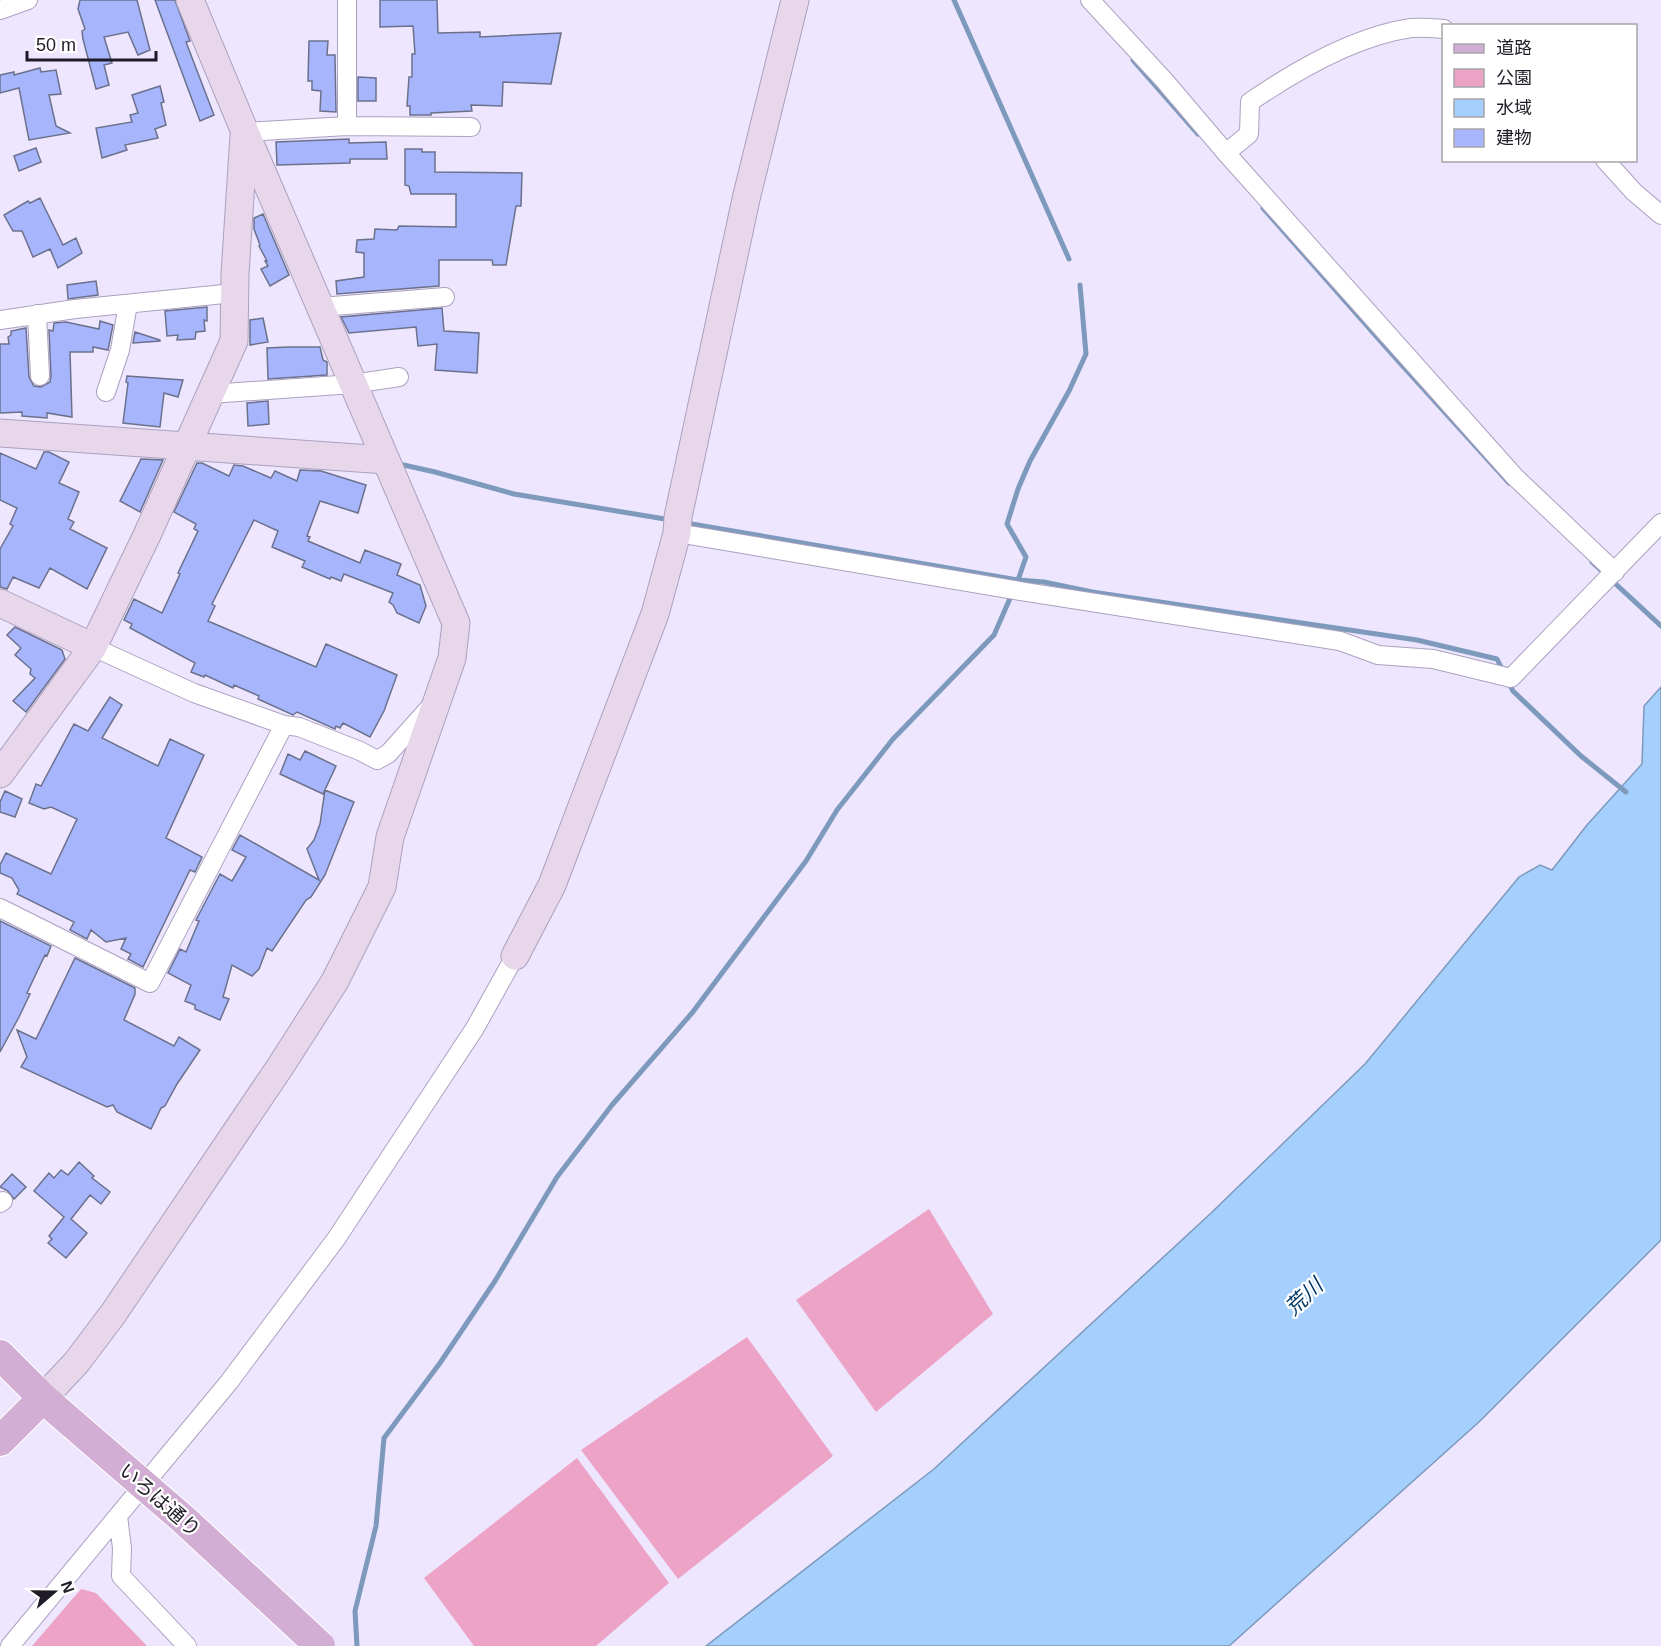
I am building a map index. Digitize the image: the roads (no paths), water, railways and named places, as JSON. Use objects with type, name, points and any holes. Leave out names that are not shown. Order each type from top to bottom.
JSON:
[{"type":"main road","name":"いろは通り","points":[[0,1355],[43,1398],[183,1519],[320,1646]]},
{"type":"main road","points":[[0,1441],[43,1398]]},
{"type":"street","points":[[0,10],[28,0]]},
{"type":"street","points":[[43,1398],[76,1363],[107,1323],[280,1067],[335,981],[382,887],[390,837],[452,658],[456,623],[190,0]]},
{"type":"street","points":[[347,0],[347,126]]},
{"type":"street","points":[[10,1646],[229,1382],[336,1239],[474,1028],[515,956],[556,874],[655,614],[678,527],[746,199],[795,0]]},
{"type":"street","points":[[1090,0],[1164,80],[1226,153],[1515,477],[1614,572]]},
{"type":"street","points":[[1226,153],[1249,134],[1250,102],[1276,84],[1332,53],[1380,36],[1412,28],[1442,29]]},
{"type":"street","points":[[245,132],[347,126],[471,127]]},
{"type":"street","points":[[0,774],[93,647],[234,341],[234,294],[245,132]]},
{"type":"street","points":[[1607,162],[1661,215]]},
{"type":"street","points":[[0,320],[234,294]]},
{"type":"street","points":[[321,307],[445,297]]},
{"type":"street","points":[[106,392],[120,350],[128,304]]},
{"type":"street","points":[[38,314],[40,376]]},
{"type":"street","points":[[210,394],[353,384],[399,377]]},
{"type":"street","points":[[0,433],[190,439],[386,460]]},
{"type":"street","points":[[678,527],[1002,588],[1340,641],[1378,655],[1433,659],[1511,678],[1661,523]]},
{"type":"street","points":[[0,603],[194,693],[284,725],[299,727],[377,760],[388,754],[437,700]]},
{"type":"street","points":[[0,908],[150,983],[284,725]]},
{"type":"street","points":[[118,1516],[122,1548],[121,1576],[187,1646]]},
{"type":"water","name":"荒川","points":[[1661,687],[1661,1240],[1479,1422],[1229,1646],[706,1646],[934,1469],[1210,1214],[1365,1064],[1519,877],[1540,865],[1552,870],[1587,825],[1642,764],[1644,706]]},
{"type":"waterway","points":[[954,0],[1069,259]]},
{"type":"waterway","points":[[1133,60],[1198,134]]},
{"type":"waterway","points":[[1263,208],[1509,483]]},
{"type":"waterway","points":[[357,1646],[355,1611],[376,1526],[384,1438],[440,1363],[495,1281],[557,1177],[612,1105],[692,1013],[806,861],[837,810],[893,739],[994,635],[1026,557],[1007,524],[1018,489],[1030,461],[1069,391],[1086,354],[1080,285]]},
{"type":"waterway","points":[[399,464],[514,494],[671,520]]},
{"type":"waterway","points":[[686,523],[1018,580],[1044,582],[1092,592],[1417,640],[1497,659],[1503,671]]},
{"type":"waterway","points":[[1592,562],[1661,626]]},
{"type":"waterway","points":[[1508,682],[1513,691],[1581,756],[1626,792]]}]
